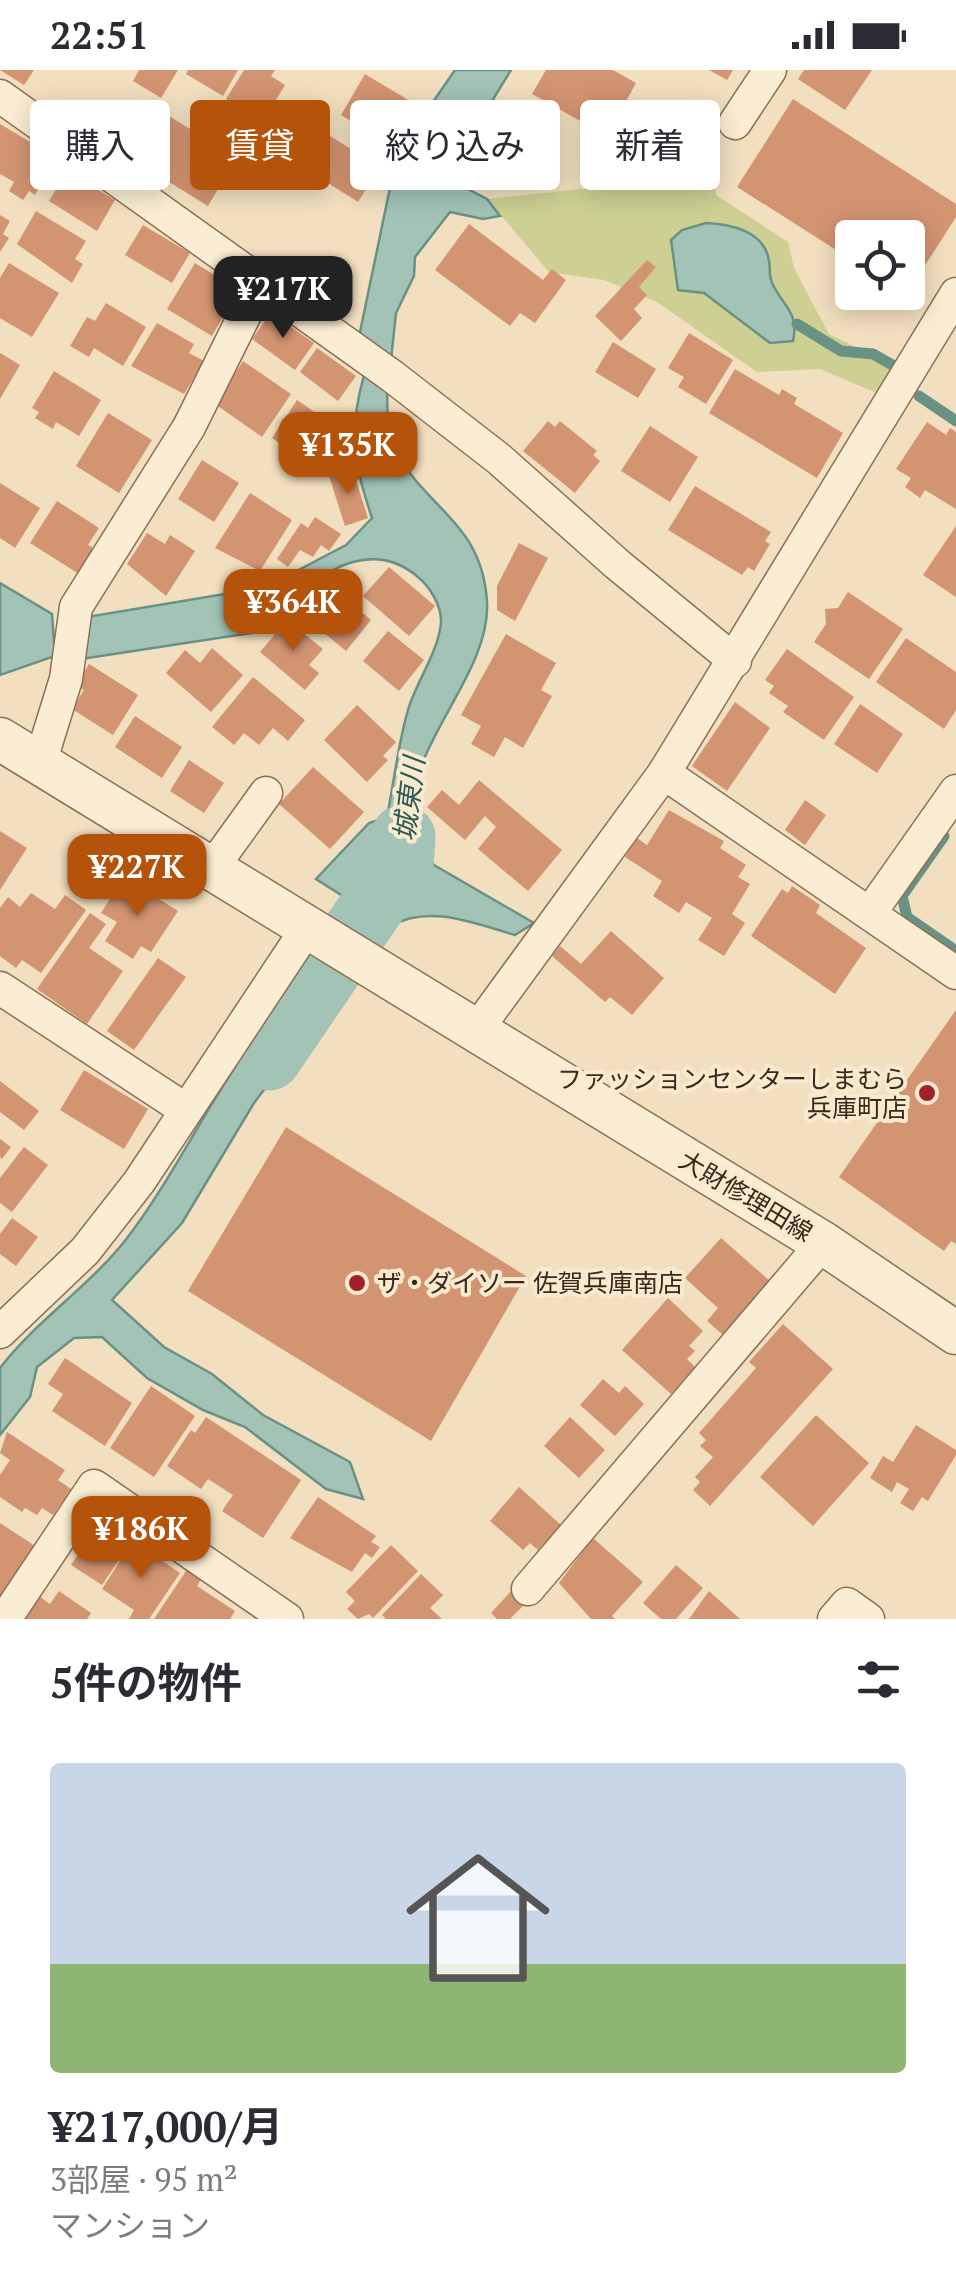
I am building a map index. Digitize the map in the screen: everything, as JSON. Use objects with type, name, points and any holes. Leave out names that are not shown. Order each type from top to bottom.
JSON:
[{"type":"street","points":[[734,123],[770,70]]},
{"type":"street","points":[[0,96],[392,376],[499,459],[617,564],[736,660]]},
{"type":"street","points":[[40,763],[66,680],[76,607],[189,427],[260,284]]},
{"type":"street","points":[[475,1032],[664,773],[956,294]]},
{"type":"street","points":[[0,739],[306,930],[139,1182],[84,1251],[0,1332]]},
{"type":"street","points":[[664,773],[956,973]]},
{"type":"street","points":[[870,913],[956,791]]},
{"type":"street","points":[[212,868],[266,792]]},
{"type":"street","name":"大財修理田線","points":[[306,930],[823,1243],[956,1333]]},
{"type":"street","points":[[0,988],[186,1110]]},
{"type":"street","points":[[528,1589],[823,1243]]},
{"type":"street","points":[[5,1619],[94,1486],[287,1619]]},
{"type":"street","points":[[834,1619],[846,1604],[868,1619]]},
{"type":"green space","points":[[580,189],[715,190],[716,195],[788,242],[794,268],[829,334],[896,367],[891,399],[820,369],[757,372],[657,302],[604,280],[549,272],[487,199]]},
{"type":"water","points":[[455,70],[511,70],[493,100],[434,100]]},
{"type":"water","points":[[390,190],[470,190],[487,199],[500,216],[483,219],[450,212],[415,257],[414,276],[396,313],[391,360],[359,337]]},
{"type":"water","points":[[706,223],[745,231],[761,243],[769,261],[771,282],[792,317],[793,341],[770,343],[704,293],[678,290],[671,240],[682,230]]},
{"type":"water","points":[[364,375],[387,390],[390,436],[401,460],[473,549],[487,602],[486,623],[473,664],[419,773],[413,839],[434,865],[534,923],[515,935],[436,916],[420,916],[390,926],[316,879],[369,823],[387,817],[408,710],[436,645],[441,623],[434,597],[418,577],[397,564],[376,559],[355,562],[314,582],[264,631],[81,659],[81,618],[266,587],[346,545],[372,518],[360,480],[354,431]]},
{"type":"water","points":[[0,583],[52,614],[55,656],[0,675]]},
{"type":"water","points":[[308,979],[339,1000],[305,1035],[254,1103],[182,1223],[112,1300],[164,1347],[212,1374],[263,1415],[350,1462],[363,1499],[326,1489],[245,1427],[203,1410],[147,1378],[102,1337],[74,1338],[37,1367],[30,1397],[0,1435],[0,1368],[124,1242],[255,1038]]},
{"type":"building","points":[[0,70],[34,70],[24,85]]},
{"type":"building","points":[[139,70],[178,70],[161,98],[133,81]]},
{"type":"building","points":[[188,70],[238,70],[223,96],[186,74]]},
{"type":"building","points":[[244,70],[275,70],[271,76],[285,85],[276,100],[226,99]]},
{"type":"building","points":[[546,70],[613,70],[636,83],[627,100],[580,100],[580,121],[560,110],[560,100],[543,100],[532,94]]},
{"type":"building","points":[[709,70],[733,70],[727,80]]},
{"type":"building","points":[[804,70],[872,70],[845,110],[798,79]]},
{"type":"building","points":[[365,74],[408,100],[350,100],[350,121],[341,115]]},
{"type":"building","points":[[793,99],[956,204],[956,217],[925,265],[925,220],[835,220],[835,249],[737,187]]},
{"type":"building","points":[[170,117],[190,129],[190,190],[217,190],[208,206],[170,183]]},
{"type":"building","points":[[0,124],[30,142],[30,190],[38,190],[35,195],[29,191],[23,200],[9,191],[14,182],[0,174]]},
{"type":"building","points":[[330,136],[350,148],[350,190],[366,190],[358,202],[330,184]]},
{"type":"building","points":[[56,190],[98,190],[115,200],[97,231],[49,201]]},
{"type":"building","points":[[36,211],[86,241],[75,259],[83,264],[72,283],[17,244]]},
{"type":"building","points":[[0,215],[10,221],[3,234],[9,238],[0,252]]},
{"type":"building","points":[[469,224],[543,280],[552,269],[566,280],[535,323],[520,313],[510,326],[435,270]]},
{"type":"building","points":[[143,225],[190,253],[172,283],[125,255]]},
{"type":"building","points":[[647,260],[656,267],[639,287],[647,295],[634,309],[642,318],[621,341],[595,316]]},
{"type":"building","points":[[9,263],[59,293],[32,337],[0,318],[0,278]]},
{"type":"building","points":[[195,263],[232,286],[220,306],[227,310],[212,336],[167,309]]},
{"type":"building","points":[[106,303],[146,327],[123,366],[94,348],[89,357],[70,346],[87,317],[95,321]]},
{"type":"building","points":[[271,313],[314,343],[295,370],[252,339]]},
{"type":"building","points":[[157,323],[194,344],[189,353],[204,361],[184,394],[131,366]]},
{"type":"building","points":[[689,333],[733,360],[706,404],[678,387],[684,377],[668,368]]},
{"type":"building","points":[[613,342],[656,369],[638,398],[595,372]]},
{"type":"building","points":[[317,348],[356,376],[338,401],[300,372]]},
{"type":"building","points":[[0,353],[20,365],[0,399]]},
{"type":"building","points":[[243,361],[291,394],[262,437],[215,404]]},
{"type":"building","points":[[735,369],[779,395],[782,389],[797,398],[794,404],[843,433],[817,478],[709,413]]},
{"type":"building","points":[[54,371],[101,400],[79,436],[56,422],[53,429],[35,418],[39,412],[32,408]]},
{"type":"building","points":[[297,400],[332,424],[326,433],[337,440],[318,469],[272,438]]},
{"type":"building","points":[[108,413],[152,440],[119,493],[76,466]]},
{"type":"building","points":[[548,421],[555,427],[560,421],[597,451],[593,455],[600,461],[575,493],[523,451]]},
{"type":"building","points":[[927,422],[946,435],[950,428],[956,432],[956,509],[925,490],[920,498],[905,487],[911,478],[896,469]]},
{"type":"building","points":[[650,426],[698,457],[670,502],[621,471]]},
{"type":"building","points":[[202,460],[239,483],[214,522],[178,499]]},
{"type":"building","points":[[352,468],[368,518],[345,526],[329,476]]},
{"type":"building","points":[[0,483],[40,508],[15,548],[0,538]]},
{"type":"building","points":[[695,486],[771,532],[765,541],[770,544],[754,571],[748,567],[742,575],[668,530]]},
{"type":"building","points":[[250,493],[292,520],[260,571],[215,548]]},
{"type":"building","points":[[57,501],[99,528],[88,545],[95,549],[79,574],[30,543]]},
{"type":"building","points":[[315,517],[341,534],[329,551],[321,545],[313,557],[300,550],[288,567],[277,559],[301,523],[308,528]]},
{"type":"building","points":[[956,526],[956,597],[923,575]]},
{"type":"building","points":[[147,533],[165,544],[170,535],[195,551],[166,596],[127,564]]},
{"type":"building","points":[[519,543],[548,558],[515,621],[497,610],[497,586]]},
{"type":"building","points":[[389,567],[435,606],[409,636],[363,596]]},
{"type":"building","points":[[331,587],[371,620],[346,651],[306,618]]},
{"type":"building","points":[[848,592],[903,629],[869,679],[814,642],[826,624],[825,609],[838,608]]},
{"type":"building","points":[[287,620],[323,649],[309,665],[319,673],[305,690],[260,652]]},
{"type":"building","points":[[388,631],[424,660],[399,691],[363,661]]},
{"type":"building","points":[[506,634],[556,663],[541,690],[552,696],[523,748],[505,737],[494,757],[471,744],[481,726],[461,715]]},
{"type":"building","points":[[906,638],[956,672],[956,710],[944,729],[876,682]]},
{"type":"building","points":[[212,648],[243,675],[211,712],[166,673],[185,650],[200,663]]},
{"type":"building","points":[[787,649],[854,697],[824,740],[783,712],[788,706],[769,693],[774,686],[765,680]]},
{"type":"building","points":[[89,664],[138,695],[113,735],[72,709],[84,690],[76,685]]},
{"type":"building","points":[[253,677],[305,720],[288,741],[273,728],[259,745],[244,733],[234,745],[212,727]]},
{"type":"building","points":[[735,702],[770,728],[727,791],[692,766]]},
{"type":"building","points":[[860,704],[903,734],[877,773],[834,744]]},
{"type":"building","points":[[357,705],[396,742],[383,756],[388,760],[367,782],[324,740]]},
{"type":"building","points":[[135,716],[182,747],[162,778],[115,747]]},
{"type":"building","points":[[189,760],[224,783],[204,813],[170,791]]},
{"type":"building","points":[[313,767],[364,812],[330,849],[279,804]]},
{"type":"building","points":[[479,780],[562,850],[528,891],[478,849],[496,827],[485,816],[465,840],[427,807],[442,790],[459,805]]},
{"type":"building","points":[[805,800],[826,815],[805,845],[785,830]]},
{"type":"building","points":[[669,810],[724,841],[720,848],[746,865],[738,877],[750,884],[732,914],[745,923],[724,956],[698,940],[712,918],[686,902],[679,913],[653,896],[662,881],[625,857],[637,838],[647,845]]},
{"type":"building","points":[[0,831],[27,848],[0,890]]},
{"type":"building","points":[[124,877],[178,911],[151,952],[141,946],[133,959],[105,941],[117,922],[101,913]]},
{"type":"building","points":[[792,886],[820,905],[816,913],[866,948],[835,994],[751,936],[782,889],[788,893]]},
{"type":"building","points":[[31,893],[55,909],[65,895],[86,910],[41,973],[22,960],[16,968],[0,956],[0,908],[8,897],[20,907]]},
{"type":"building","points":[[90,913],[106,924],[89,948],[123,971],[87,1024],[37,989]]},
{"type":"building","points":[[611,931],[664,978],[632,1015],[610,997],[605,1002],[552,956],[560,946],[581,964]]},
{"type":"building","points":[[158,958],[186,977],[134,1050],[107,1031]]},
{"type":"building","name":"ファッションセンターしまむら 兵庫町店","points":[[956,1010],[956,1244],[951,1241],[944,1251],[839,1177]]},
{"type":"building","points":[[84,1070],[148,1109],[124,1149],[60,1110]]},
{"type":"building","points":[[0,1081],[39,1111],[24,1130],[0,1112]]},
{"type":"building","name":"ザ・ダイソー 佐賀兵庫南店","points":[[286,1127],[526,1276],[431,1441],[188,1291]]},
{"type":"building","points":[[0,1139],[11,1147],[2,1159],[0,1157]]},
{"type":"building","points":[[24,1147],[48,1165],[12,1212],[0,1203],[0,1178]]},
{"type":"building","points":[[12,1218],[38,1237],[16,1266],[0,1254],[0,1234]]},
{"type":"building","points":[[721,1238],[771,1282],[723,1335],[707,1321],[718,1308],[685,1278]]},
{"type":"building","points":[[668,1298],[703,1331],[689,1346],[695,1351],[687,1359],[695,1367],[671,1394],[622,1350]]},
{"type":"building","points":[[783,1324],[833,1369],[710,1506],[693,1490],[700,1482],[695,1477],[713,1457],[700,1446],[706,1440],[699,1433],[756,1368],[749,1362]]},
{"type":"building","points":[[65,1358],[132,1403],[105,1446],[52,1411],[63,1394],[48,1384]]},
{"type":"building","points":[[603,1379],[619,1393],[625,1386],[644,1404],[615,1436],[580,1405]]},
{"type":"building","points":[[151,1386],[195,1416],[154,1477],[110,1448]]},
{"type":"building","points":[[816,1415],[869,1463],[813,1526],[760,1477]]},
{"type":"building","points":[[206,1417],[301,1480],[263,1538],[222,1511],[233,1495],[208,1479],[201,1489],[167,1466],[191,1430],[195,1433]]},
{"type":"building","points":[[570,1417],[605,1450],[579,1478],[544,1446]]},
{"type":"building","points":[[916,1425],[956,1450],[956,1455],[928,1501],[922,1497],[913,1511],[900,1503],[909,1489],[897,1482],[892,1492],[870,1478],[883,1456],[893,1462]]},
{"type":"building","points":[[7,1432],[65,1470],[58,1480],[71,1489],[53,1515],[42,1508],[37,1515],[25,1508],[22,1512],[0,1497],[0,1475],[10,1460],[0,1453]]},
{"type":"building","points":[[519,1487],[561,1525],[538,1550],[530,1543],[523,1550],[490,1521]]},
{"type":"building","points":[[318,1497],[376,1536],[371,1542],[380,1547],[372,1558],[365,1553],[352,1572],[290,1538]]},
{"type":"building","points":[[102,1501],[141,1527],[102,1585],[71,1565],[79,1553],[71,1547]]},
{"type":"building","points":[[0,1523],[35,1546],[0,1598]]},
{"type":"building","points":[[593,1538],[643,1582],[612,1616],[615,1619],[591,1619],[559,1583]]},
{"type":"building","points":[[133,1541],[180,1573],[149,1619],[129,1619],[134,1610],[102,1589]]},
{"type":"building","points":[[391,1545],[418,1571],[373,1618],[369,1614],[358,1619],[347,1609],[355,1601],[346,1592]]},
{"type":"building","points":[[676,1565],[703,1588],[676,1619],[661,1619],[643,1603]]},
{"type":"building","points":[[188,1568],[202,1578],[197,1586],[235,1611],[230,1619],[154,1619]]},
{"type":"building","points":[[421,1574],[443,1595],[430,1608],[442,1619],[386,1619],[382,1615]]},
{"type":"building","points":[[512,1590],[526,1603],[510,1619],[497,1619],[491,1613]]},
{"type":"building","points":[[59,1591],[91,1613],[87,1619],[24,1619],[39,1596],[50,1604]]},
{"type":"building","points":[[709,1591],[740,1619],[689,1619]]},
{"type":"waterway","points":[[797,324],[841,351],[873,354],[896,367]]},
{"type":"waterway","points":[[919,396],[956,421]]},
{"type":"waterway","points":[[944,836],[902,896],[907,917],[956,951]]},
{"type":"waterway","name":"城東川","points":[[269,1058],[401,864],[403,837]]},
{"type":"place","name":"ファッションセンターしまむら 兵庫町店","points":[[927,1093]]},
{"type":"place","name":"ザ・ダイソー 佐賀兵庫南店","points":[[357,1283]]}]
